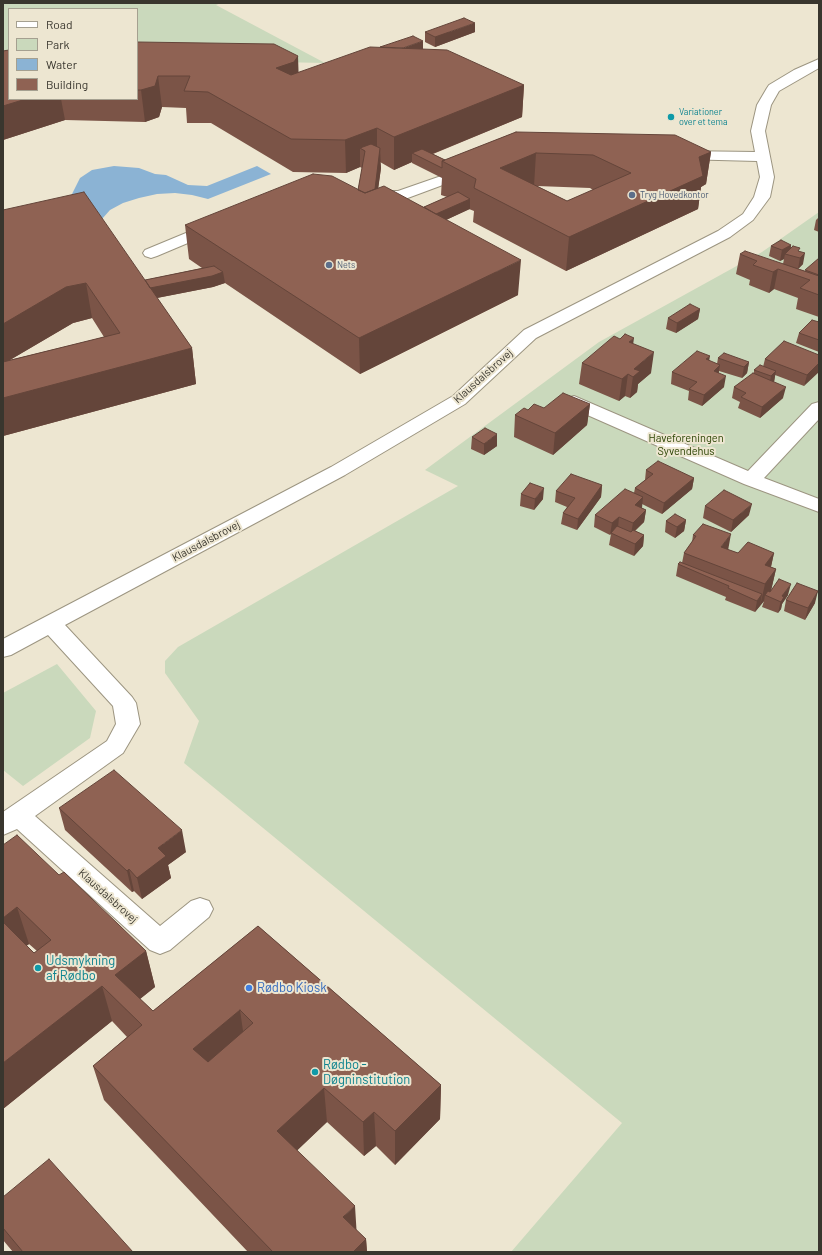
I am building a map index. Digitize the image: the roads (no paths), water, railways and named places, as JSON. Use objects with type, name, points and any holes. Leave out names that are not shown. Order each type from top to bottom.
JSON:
[{"type":"street","name":"Klausdalsbrovej","points":[[3,650],[338,471],[459,400],[530,334],[724,234],[748,217],[762,197],[767,177],[758,131],[764,105],[774,88],[799,73],[819,64]]},
{"type":"street","points":[[669,154],[763,157]]},
{"type":"street","points":[[361,196],[400,196],[482,165]]},
{"type":"street","points":[[151,253],[229,220]]},
{"type":"street","points":[[574,402],[751,480],[819,506]]},
{"type":"street","points":[[751,480],[819,408]]},
{"type":"street","name":"Klausdalsbrovej","points":[[51,624],[124,703],[128,724],[115,747],[10,820],[160,942],[200,909]]},
{"type":"water","points":[[114,166],[139,168],[155,174],[166,175],[188,185],[207,186],[257,166],[271,174],[208,199],[175,193],[157,194],[139,198],[123,203],[110,210],[102,219],[71,196],[80,178],[92,170]]},
{"type":"place","name":"Variationer over et tema","points":[[671,117]]},
{"type":"place","name":"Tryg Hovedkontor","points":[[632,195]]},
{"type":"place","name":"Nets","points":[[329,265]]},
{"type":"place","name":"Udsmykning af Rødbo","points":[[38,968]]},
{"type":"place","name":"Rødbo Kiosk","points":[[249,988]]},
{"type":"place","name":"Rødbo - Døgninstitution","points":[[315,1072]]},
{"type":"park label","name":"Haveforeningen Syvendehus","points":[[686,444]]}]
